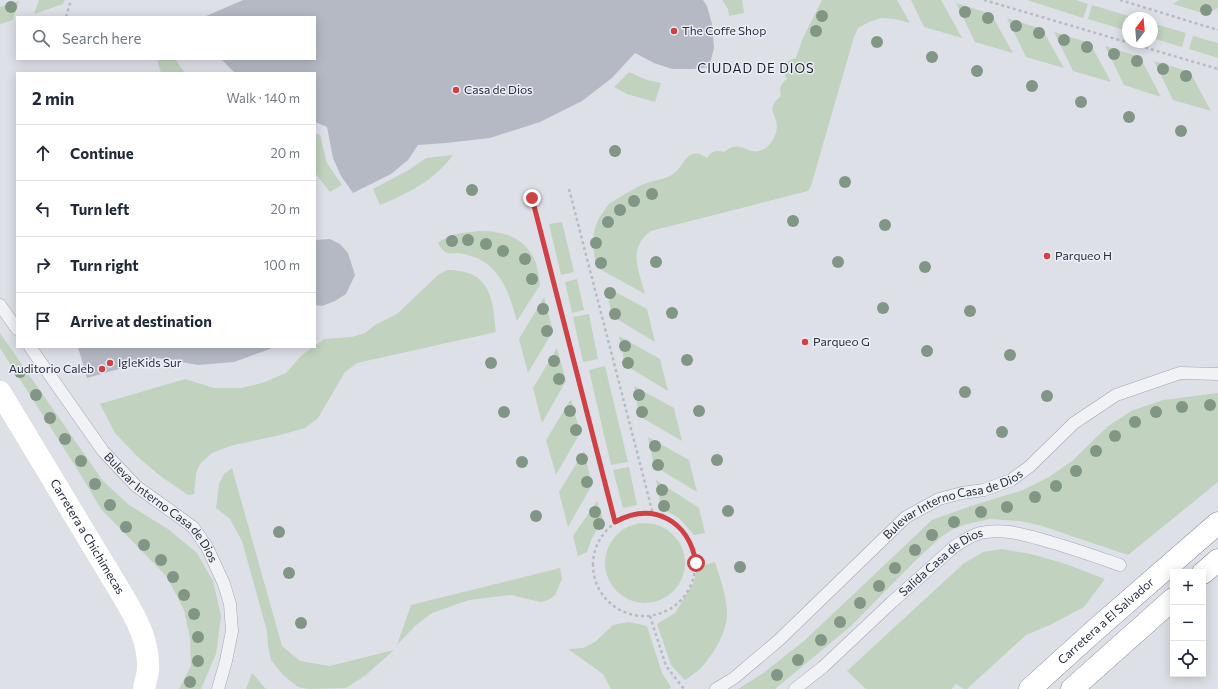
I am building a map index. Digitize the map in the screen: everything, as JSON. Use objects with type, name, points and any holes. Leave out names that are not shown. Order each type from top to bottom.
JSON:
[{"type":"main road","name":"Carretera a Chichimecas","points":[[0,392],[140,625],[146,643],[148,668],[144,689]]},
{"type":"main road","name":"Carretera a El Salvador","points":[[1030,689],[1218,523]]},
{"type":"main road","points":[[1206,570],[1218,560]]},
{"type":"main road","points":[[1072,689],[1170,602]]},
{"type":"lane","points":[[0,304],[16,328]]},
{"type":"lane","name":"Bulevar Interno Casa de Dios","points":[[31,348],[103,451],[136,486],[193,527],[207,547],[224,584],[230,604],[232,631],[226,661],[218,689]]},
{"type":"lane","name":"Bulevar Interno Casa de Dios","points":[[716,689],[734,678],[779,640],[906,517],[939,499],[962,493],[984,490],[1011,480],[1029,467],[1074,423],[1116,395],[1180,372],[1218,374]]},
{"type":"lane","name":"Salida Casa de Dios","points":[[795,689],[823,667],[892,602],[955,546],[979,533],[995,531],[1013,532],[1071,548],[1120,565]]},
{"type":"path","points":[[66,16],[71,0]]},
{"type":"path","points":[[984,0],[1218,70]]},
{"type":"path","points":[[1120,0],[1218,30]]},
{"type":"path","points":[[568,189],[653,514]]},
{"type":"path","points":[[532,198],[615,522]]},
{"type":"path","points":[[634,514],[653,514],[666,518],[678,526],[688,537],[694,549],[696,563],[694,578],[689,590],[681,602],[669,610],[650,616],[630,614],[618,609],[608,601],[600,591],[594,578],[594,553],[606,530],[615,522],[634,514]]},
{"type":"path","points":[[650,616],[666,666],[684,689]]},
{"type":"green space","points":[[39,0],[65,0],[63,4],[34,14]]},
{"type":"green space","points":[[722,0],[742,0],[744,13],[729,16],[728,9]]},
{"type":"green space","points":[[822,0],[897,0],[910,23],[895,19],[881,18],[858,28],[854,37],[811,186],[808,191],[651,231],[639,245],[637,252],[638,268],[645,294],[596,267],[594,238],[596,224],[607,206],[611,203],[641,185],[670,176],[677,171],[690,155],[700,154],[707,158],[714,152],[724,152],[736,146],[750,151],[761,151],[770,144],[774,138],[777,128],[773,106],[781,96],[781,87],[787,79],[784,72],[784,66],[792,59],[796,58],[802,40]]},
{"type":"green space","points":[[911,0],[941,0],[962,38],[924,27]]},
{"type":"green space","points":[[1027,0],[1076,0],[1088,4],[1083,18]]},
{"type":"green space","points":[[1179,0],[1218,0],[1218,8],[1206,14],[1173,4]]},
{"type":"green space","points":[[19,1],[13,20],[0,24],[0,7]]},
{"type":"green space","points":[[956,3],[991,14],[1013,53],[975,42]]},
{"type":"green space","points":[[1092,5],[1122,14],[1122,29],[1088,19]]},
{"type":"green space","points":[[1007,18],[1042,29],[1064,68],[1026,57]]},
{"type":"green space","points":[[1158,25],[1186,33],[1182,47],[1158,40]]},
{"type":"green space","points":[[1054,32],[1090,43],[1111,82],[1073,71]]},
{"type":"green space","points":[[1193,36],[1218,43],[1218,58],[1189,49]]},
{"type":"green space","points":[[1105,46],[1140,57],[1161,97],[1124,85]]},
{"type":"green space","points":[[157,60],[176,60],[184,72],[161,72]]},
{"type":"green space","points":[[1154,61],[1190,72],[1211,111],[1173,100]]},
{"type":"green space","points":[[629,72],[647,80],[661,83],[655,102],[627,94],[614,87]]},
{"type":"green space","points":[[316,133],[320,135],[327,163],[342,185],[330,192],[316,174]]},
{"type":"green space","points":[[453,155],[438,172],[429,179],[410,191],[380,205],[373,189],[407,171],[426,158]]},
{"type":"green space","points":[[562,222],[574,272],[561,275],[549,224]]},
{"type":"green space","points":[[480,231],[498,232],[514,238],[527,247],[536,263],[540,285],[517,321],[503,283],[493,270],[481,260],[458,253],[446,252],[438,243],[453,235]]},
{"type":"green space","points":[[447,270],[461,271],[481,280],[491,297],[496,332],[357,363],[345,372],[318,418],[305,428],[230,446],[212,453],[200,464],[196,473],[194,494],[188,495],[159,475],[136,455],[115,433],[100,404],[185,379],[214,388],[241,388],[262,383],[286,373],[301,356],[312,348],[316,348],[316,345],[324,339],[352,337],[365,333],[375,325],[397,314],[438,275]]},
{"type":"green space","points":[[577,279],[584,310],[572,313],[565,282]]},
{"type":"green space","points":[[606,287],[647,309],[655,342],[612,316]]},
{"type":"green space","points":[[544,297],[553,331],[528,373],[519,339]]},
{"type":"green space","points":[[589,314],[598,359],[583,362],[573,317]]},
{"type":"green space","points":[[0,333],[103,481],[129,505],[168,529],[197,553],[213,581],[221,616],[216,654],[201,689],[179,689],[191,666],[190,638],[184,610],[167,577],[101,509],[0,348]]},
{"type":"green space","points":[[619,336],[660,359],[668,391],[625,365]]},
{"type":"green space","points":[[557,348],[566,381],[542,423],[533,388]]},
{"type":"green space","points":[[605,366],[628,462],[611,465],[589,370]]},
{"type":"green space","points":[[634,386],[674,408],[682,441],[639,416]]},
{"type":"green space","points":[[1218,393],[1218,482],[1128,555],[1039,525],[1019,521],[990,519],[967,524],[953,529],[941,537],[915,561],[851,626],[775,689],[738,689],[762,674],[804,641],[932,520],[1023,490],[1049,477],[1072,461],[1107,427],[1131,411],[1163,400]]},
{"type":"green space","points":[[571,399],[580,433],[556,475],[546,440]]},
{"type":"green space","points":[[648,437],[689,460],[697,492],[654,466]]},
{"type":"green space","points":[[584,451],[592,485],[568,527],[559,492]]},
{"type":"green space","points":[[629,467],[637,505],[623,508],[613,470]]},
{"type":"green space","points":[[232,468],[282,646],[300,661],[330,666],[394,650],[366,675],[346,688],[308,689],[298,687],[283,675],[271,660],[267,631],[242,541],[230,519],[216,508],[219,484],[224,474]]},
{"type":"green space","points":[[656,480],[699,508],[705,533],[694,535],[679,518],[661,508]]},
{"type":"green space","points":[[597,501],[604,522],[595,532],[587,552],[578,556],[573,536]]},
{"type":"green space","points":[[645,523],[660,526],[673,535],[682,548],[685,563],[682,578],[673,591],[660,600],[645,603],[630,600],[617,591],[608,578],[605,563],[608,548],[617,535],[630,526]]},
{"type":"green space","points":[[1002,549],[1031,554],[1066,564],[1105,579],[1084,607],[1050,625],[1026,635],[967,689],[964,689],[956,684],[951,689],[866,689],[847,671],[963,564],[983,552]]},
{"type":"green space","points":[[715,562],[725,598],[727,619],[723,634],[715,649],[700,669],[685,680],[671,665],[657,624],[675,613],[694,582],[697,567]]},
{"type":"green space","points":[[560,568],[562,579],[555,595],[550,599],[542,602],[511,595],[469,600],[432,613],[415,626],[397,645],[411,605]]},
{"type":"green space","points":[[629,622],[647,626],[662,673],[671,687],[669,689],[611,689],[603,674],[568,649],[583,648],[595,642],[613,625]]},
{"type":"green space","points":[[252,673],[266,689],[246,689]]},
{"type":"building","name":"Casa de Dios","points":[[243,0],[703,0],[707,6],[712,24],[714,48],[709,67],[693,69],[672,69],[654,63],[635,53],[612,78],[582,101],[540,122],[490,138],[418,145],[408,160],[391,174],[353,193],[341,176],[333,158],[327,127],[316,122],[316,72],[234,72],[222,60],[316,60],[316,16],[206,16]]},
{"type":"building","points":[[330,239],[340,244],[348,253],[355,275],[346,294],[335,301],[322,306],[316,305],[316,240]]},
{"type":"building","name":"IgleKids Sur","points":[[78,348],[271,348],[234,362],[198,365],[158,358],[87,378]]},
{"type":"place","name":"The Coffe Shop","points":[[674,31]]},
{"type":"place","name":"Casa de Dios","points":[[456,90]]},
{"type":"place","name":"Parqueo H","points":[[1047,256]]},
{"type":"place","name":"Parqueo G","points":[[805,342]]},
{"type":"place","name":"IgleKids Sur","points":[[110,363]]},
{"type":"place","name":"Auditorio Caleb","points":[[102,369]]},
{"type":"district","name":"CIUDAD DE DIOS","points":[[756,68]]},
{"type":"route","points":[[532,198],[615,522],[624,517],[643,513],[666,518],[678,526],[688,537],[694,549],[696,563]]}]
